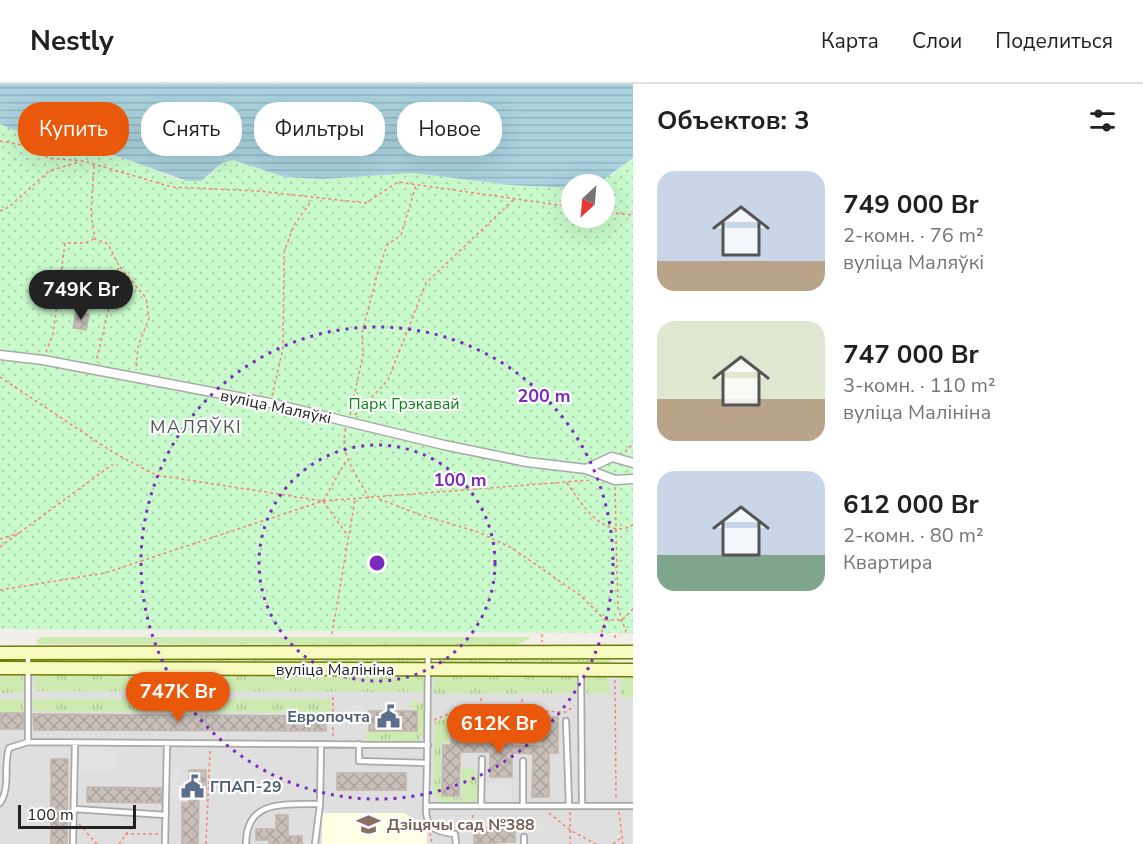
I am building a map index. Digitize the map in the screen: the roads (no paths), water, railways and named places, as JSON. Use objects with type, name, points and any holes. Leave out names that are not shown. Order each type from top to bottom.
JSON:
[{"type":"main road","name":"вуліца Малініна","points":[[0,653],[633,652]]},
{"type":"main road","name":"вуліца Малініна","points":[[0,668],[633,669]]},
{"type":"street","name":"вуліца Маляўкі","points":[[0,355],[94,369],[270,403],[479,453],[586,470],[615,480],[633,479]]},
{"type":"street","points":[[586,470],[612,457],[620,457],[633,462]]},
{"type":"lane","points":[[428,653],[430,669],[426,818],[430,827],[437,832],[455,834],[456,844]]},
{"type":"lane","points":[[28,654],[28,742]]},
{"type":"lane","points":[[581,668],[582,805]]},
{"type":"lane","points":[[566,721],[569,805]]},
{"type":"lane","points":[[0,803],[6,794],[6,757],[9,748],[28,742],[428,745]]},
{"type":"lane","points":[[73,844],[75,743]]},
{"type":"lane","points":[[165,844],[167,743]]},
{"type":"lane","points":[[315,844],[320,804],[321,744]]},
{"type":"lane","points":[[359,744],[359,761],[427,763]]},
{"type":"lane","points":[[481,805],[482,759]]},
{"type":"lane","points":[[523,761],[523,806]]},
{"type":"lane","points":[[246,844],[246,827],[254,815],[278,805],[320,804]]},
{"type":"lane","points":[[426,806],[633,806]]},
{"type":"lane","points":[[74,809],[166,815]]},
{"type":"lane","points":[[524,844],[525,837]]},
{"type":"water","points":[[0,84],[633,84],[633,158],[611,174],[561,174],[561,188],[511,185],[414,173],[322,179],[285,177],[233,160],[222,163],[201,181],[187,181],[117,156],[129,156],[129,102],[18,102],[18,131],[0,124]]},
{"type":"place","name":"Европочта","points":[[388,716]]},
{"type":"place","name":"ГПАП-29","points":[[192,786]]},
{"type":"place","name":"Дзіцячы сад №388","points":[[369,824]]},
{"type":"district","name":"МАЛЯЎКІ","points":[[196,427]]},
{"type":"park label","name":"Парк Грэкавай","points":[[404,403]]}]
